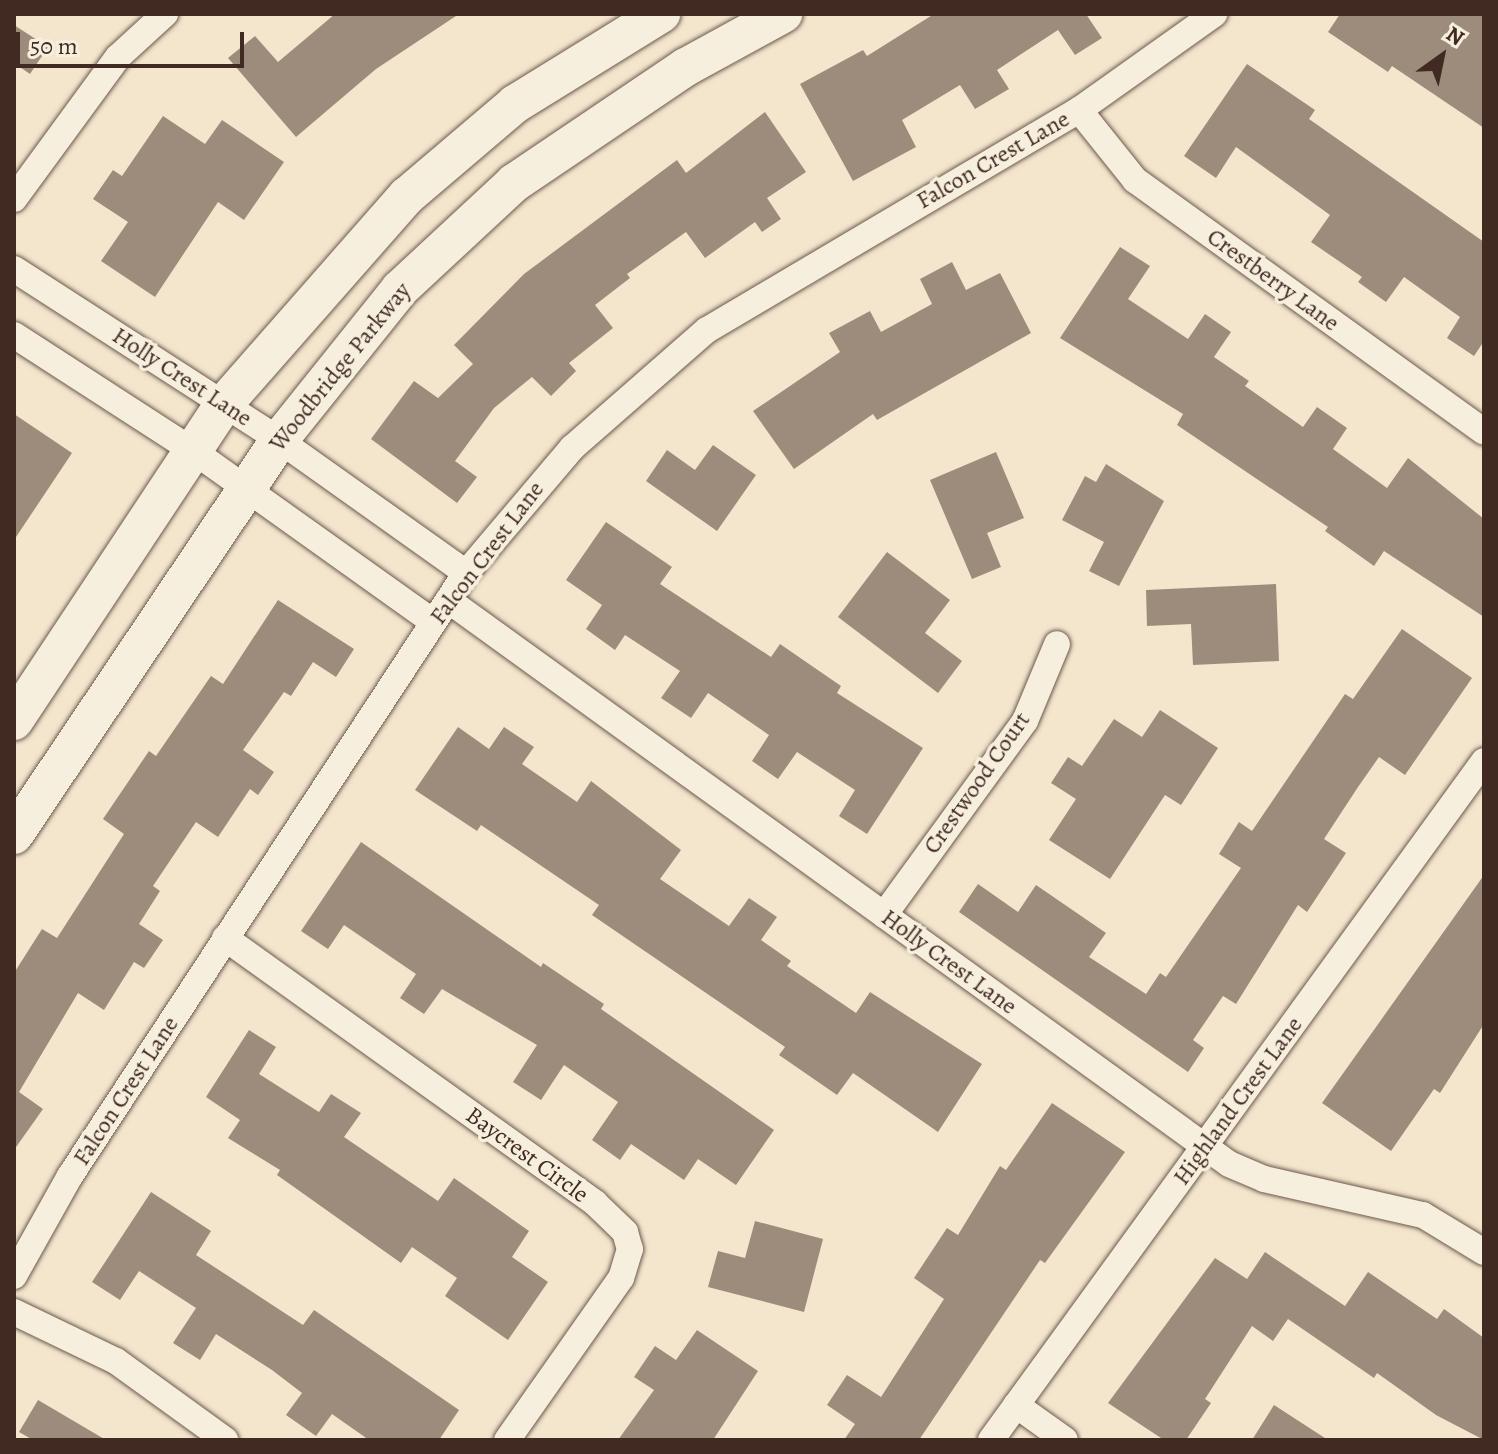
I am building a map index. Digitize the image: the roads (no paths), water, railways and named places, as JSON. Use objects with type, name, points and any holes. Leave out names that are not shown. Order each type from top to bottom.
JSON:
[{"type":"main road","points":[[14,721],[224,404],[407,196],[515,104],[661,14]]},
{"type":"main road","name":"Woodbridge Parkway","points":[[14,835],[279,440],[400,289],[514,183],[686,67],[783,14]]},
{"type":"street","points":[[14,199],[118,57],[165,14]]},
{"type":"street","name":"Falcon Crest Lane","points":[[14,1276],[44,1217],[466,573],[572,448],[707,330],[1079,110],[1214,14]]},
{"type":"street","name":"Crestberry Lane","points":[[1079,110],[1135,180],[1484,432]]},
{"type":"street","name":"Holly Crest Lane","points":[[14,269],[279,440],[466,573]]},
{"type":"street","points":[[14,335],[192,450],[433,622]]},
{"type":"street","name":"Holly Crest Lane","points":[[448,600],[1205,1147],[1264,1179],[1423,1215],[1484,1252]]},
{"type":"street","name":"Crestwood Court","points":[[884,915],[1025,721],[1057,644]]},
{"type":"street","name":"Highland Crest Lane","points":[[991,1440],[1484,761]]},
{"type":"street","name":"Baycrest Circle","points":[[225,938],[595,1203],[625,1232],[630,1249],[621,1278],[507,1440]]},
{"type":"street","points":[[14,1312],[116,1361],[225,1440]]},
{"type":"street","points":[[1016,1405],[1065,1440]]}]
